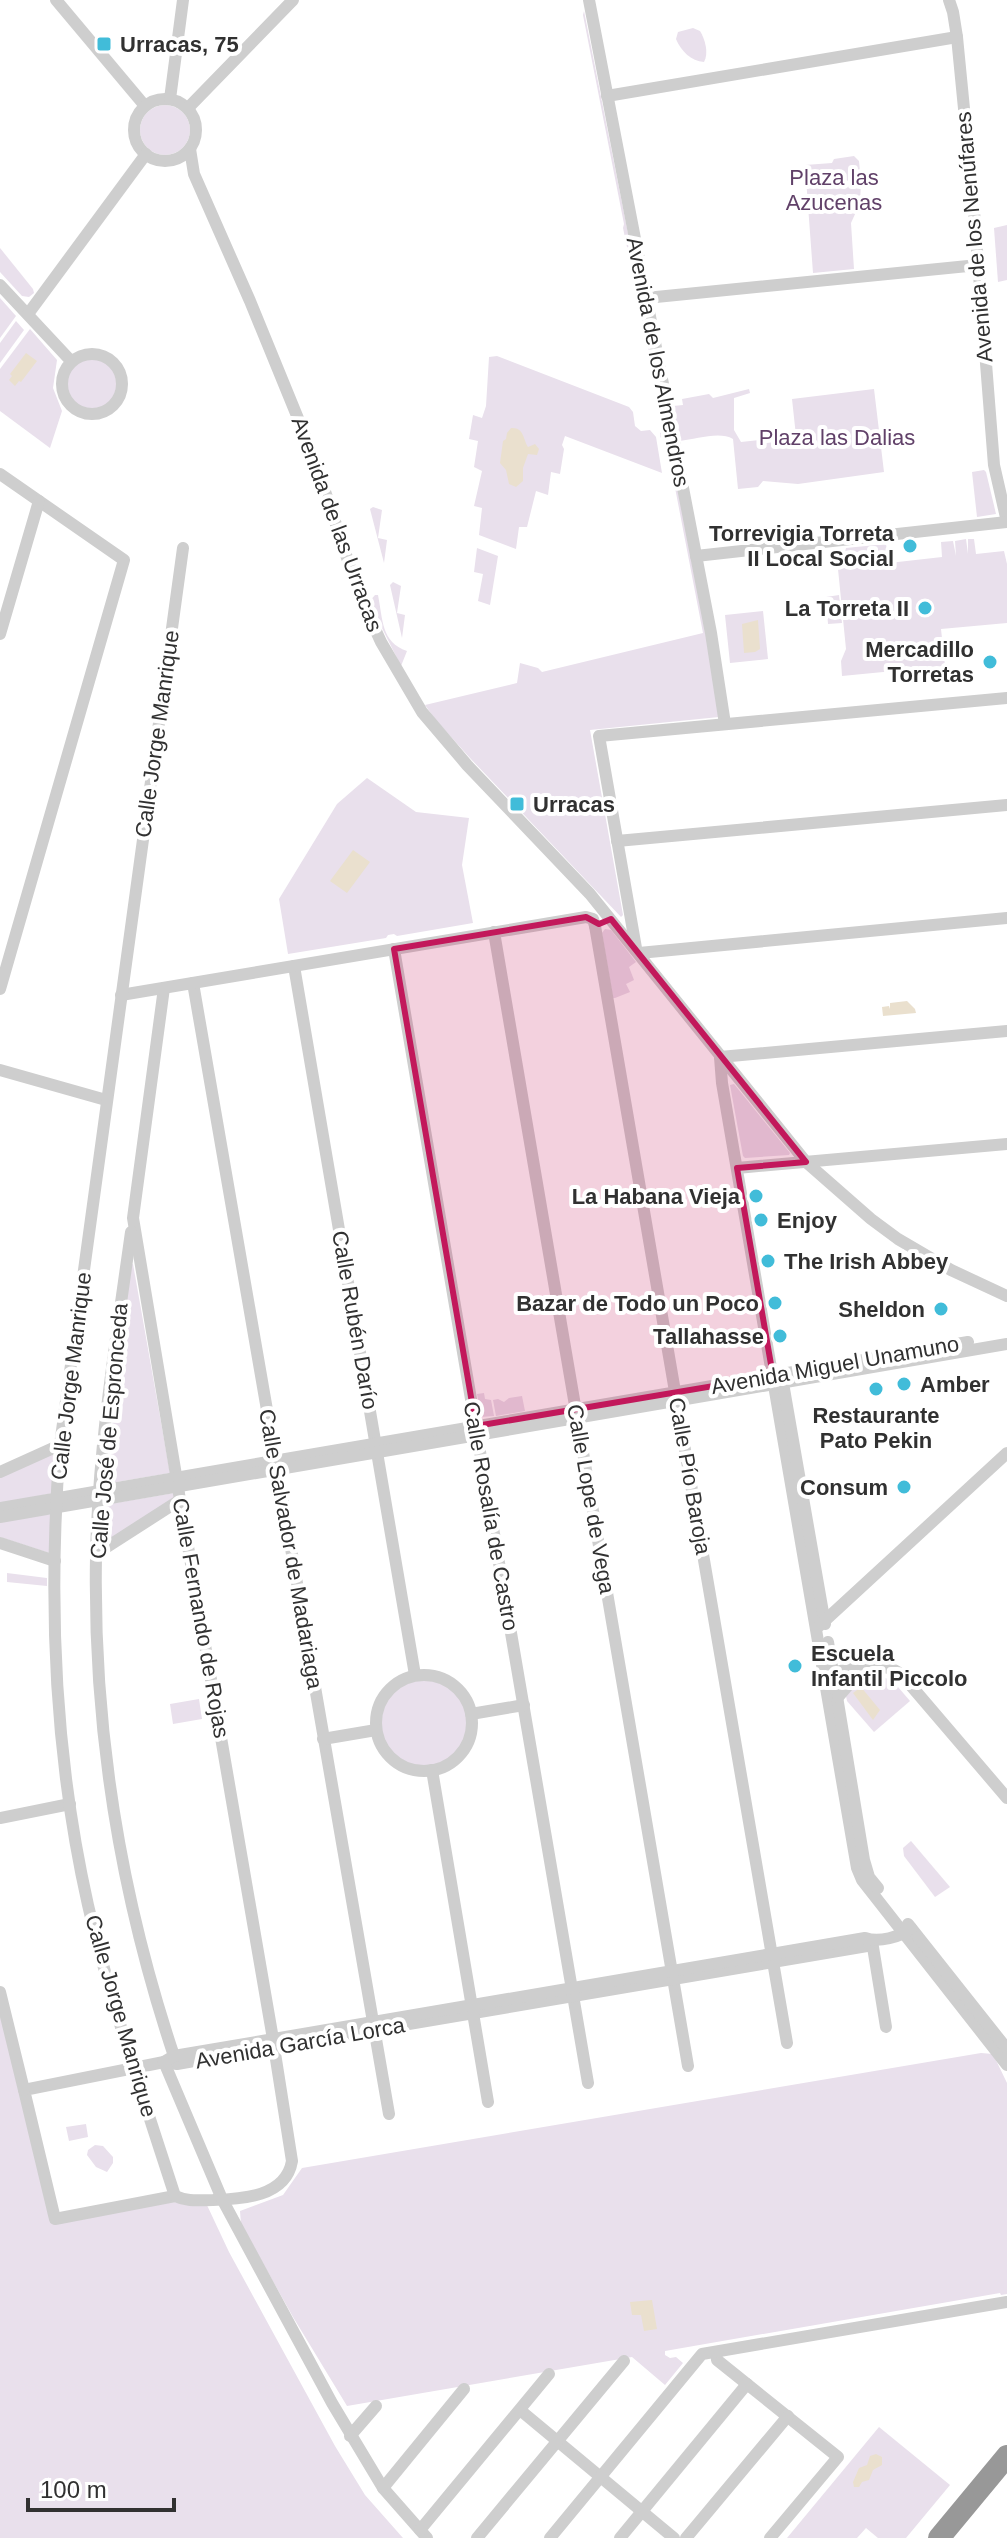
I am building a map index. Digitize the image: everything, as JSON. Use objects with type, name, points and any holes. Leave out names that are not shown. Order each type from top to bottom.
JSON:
[{"type":"highway","points":[[939,2538],[1007,2456]]},
{"type":"street","points":[[56,0],[145,106]]},
{"type":"street","points":[[170,99],[183,0]]},
{"type":"street","points":[[188,108],[293,0]]},
{"type":"street","name":"Avenida de los Almendros","points":[[589,0],[696,556],[725,724]]},
{"type":"street","name":"Avenida de los Nenúfares","points":[[949,0],[957,37],[994,465],[1007,522]]},
{"type":"street","points":[[607,96],[957,37]]},
{"type":"street","points":[[170,99],[188,108],[194,117],[197,128],[195,139],[185,153],[168,161],[157,160],[139,146],[134,136],[134,125],[145,106],[156,100],[170,99]]},
{"type":"street","name":"Avenida de las Urracas","points":[[185,153],[313,455],[357,588],[381,642],[430,723],[611,919],[806,1162],[858,1209],[898,1239],[951,1270],[1007,1296]]},
{"type":"street","points":[[28,314],[146,154]]},
{"type":"street","points":[[646,298],[978,265]]},
{"type":"street","points":[[0,285],[68,357]]},
{"type":"street","points":[[91,353],[101,355],[116,365],[122,383],[121,392],[111,408],[84,414],[68,404],[61,387],[68,357],[91,353]]},
{"type":"street","points":[[0,474],[124,560],[0,989]]},
{"type":"street","points":[[0,634],[39,501]]},
{"type":"street","points":[[696,556],[1007,522]]},
{"type":"street","name":"Calle Jorge Manrique","points":[[175,2196],[113,2003],[88,1903],[70,1804],[56,1671],[55,1561],[60,1445],[183,548]]},
{"type":"street","points":[[1007,698],[599,736],[637,952],[1007,918]]},
{"type":"street","points":[[617,841],[1007,805]]},
{"type":"street","points":[[121,995],[586,917],[593,919],[595,926],[611,919]]},
{"type":"street","name":"Calle Pío Baroja","points":[[595,926],[787,2043]]},
{"type":"street","name":"Calle Lope de Vega","points":[[494,932],[688,2066]]},
{"type":"street","name":"Calle Rosalía de Castro","points":[[394,949],[588,2083]]},
{"type":"street","name":"Calle Rubén Darío","points":[[294,966],[415,1675]]},
{"type":"street","name":"Calle Salvador de Madariaga","points":[[193,983],[389,2114]]},
{"type":"street","name":"Calle Fernando de Rojas","points":[[164,988],[133,1218],[291,2147],[291,2168],[284,2180],[270,2190],[248,2197],[222,2199]]},
{"type":"street","points":[[1007,1031],[720,1057],[737,1168],[821,1624],[857,1868],[862,1880],[1007,2049]]},
{"type":"street","points":[[0,1070],[106,1100]]},
{"type":"street","points":[[737,1168],[1007,1144]]},
{"type":"street","name":"Calle José de Espronceda","points":[[133,1218],[107,1409],[96,1554],[99,1687],[114,1821],[141,1944],[171,2060],[222,2199],[350,2436],[383,2488],[424,2534]]},
{"type":"street","name":"Avenida Miguel Unamuno","points":[[0,1517],[100,1495],[178,1488],[276,1465],[777,1381],[1007,1336]]},
{"type":"street","points":[[777,1381],[1007,1344]]},
{"type":"street","points":[[0,1472],[60,1445]]},
{"type":"street","points":[[821,1624],[1007,1453]]},
{"type":"street","points":[[96,1554],[178,1488]]},
{"type":"street","name":"Avenida Miguel Unamuno","points":[[0,1508],[56,1503]]},
{"type":"street","points":[[0,1543],[55,1561]]},
{"type":"street","points":[[821,1624],[829,1651],[829,1673],[838,1697],[869,1877],[1007,2065]]},
{"type":"street","points":[[829,1651],[863,1668]]},
{"type":"street","points":[[829,1673],[884,1666],[901,1674],[1007,1798]]},
{"type":"street","points":[[838,1697],[863,1668]]},
{"type":"street","points":[[426,1674],[447,1680],[463,1694],[471,1714],[471,1733],[464,1750],[450,1763],[432,1770],[421,1771],[400,1765],[384,1750],[376,1730],[377,1709],[387,1690],[415,1675],[426,1674]]},
{"type":"street","points":[[471,1714],[524,1705]]},
{"type":"street","points":[[323,1739],[376,1730]]},
{"type":"street","points":[[432,1770],[488,2102]]},
{"type":"street","points":[[0,1818],[70,1804]]},
{"type":"street","name":"Avenida García Lorca","points":[[24,2090],[171,2060],[772,1958],[865,1938],[872,1941],[907,1931]]},
{"type":"street","points":[[872,1941],[886,2027]]},
{"type":"street","points":[[0,1992],[55,2219],[175,2196],[188,2201],[222,2199]]},
{"type":"street","points":[[550,2538],[702,2354],[1007,2302]]},
{"type":"street","points":[[716,2352],[717,2360],[838,2457],[770,2538]]},
{"type":"street","points":[[477,2538],[624,2361]]},
{"type":"street","points":[[424,2534],[549,2374]]},
{"type":"street","points":[[620,2538],[747,2384]]},
{"type":"street","points":[[383,2488],[464,2389]]},
{"type":"street","points":[[350,2436],[376,2406]]},
{"type":"street","points":[[520,2410],[674,2538]]},
{"type":"street","points":[[686,2538],[788,2416]]},
{"type":"highlighted area","points":[[586,917],[599,924],[611,919],[806,1162],[737,1168],[773,1376],[476,1426],[394,949]]},
{"type":"green space","points":[[584,11],[663,410],[623,228]]},
{"type":"green space","points":[[693,28],[700,31],[705,42],[704,62],[687,55],[676,39],[678,32]]},
{"type":"green space","points":[[165,105],[183,112],[190,130],[183,148],[165,155],[147,148],[140,130],[147,112]]},
{"type":"green space","name":"Plaza las Azucenas","points":[[854,156],[859,161],[861,182],[860,203],[851,223],[854,269],[813,273],[805,165],[832,163],[834,159]]},
{"type":"green space","points":[[1007,225],[1007,280],[998,282],[994,228]]},
{"type":"green space","points":[[0,248],[33,289],[34,293],[29,297],[22,296],[0,272]]},
{"type":"green space","points":[[0,298],[16,316],[0,338]]},
{"type":"green space","points":[[16,321],[24,330],[0,363],[0,343]]},
{"type":"green space","points":[[30,329],[57,360],[53,388],[62,411],[50,448],[0,411],[0,369]]},
{"type":"green space","points":[[497,356],[629,407],[635,426],[641,431],[650,430],[656,437],[662,473],[565,436],[560,474],[551,472],[548,495],[536,491],[527,527],[519,527],[516,549],[479,535],[482,508],[474,506],[482,471],[474,467],[478,441],[469,439],[473,415],[482,418],[486,406],[489,357]]},
{"type":"green space","points":[[91,358],[109,366],[117,384],[109,402],[91,410],[73,402],[65,384],[73,366]]},
{"type":"green space","name":"Plaza las Dalias","points":[[749,389],[750,393],[734,398],[734,430],[741,442],[796,436],[792,399],[874,389],[884,472],[798,484],[763,481],[758,487],[738,489],[733,439],[715,436],[680,441],[673,406],[683,405],[682,399],[709,394],[713,398]]},
{"type":"green space","points":[[660,432],[668,438],[707,637],[719,717],[590,730],[621,917],[470,758],[425,705],[517,683],[520,663],[542,672],[703,633],[666,441],[660,437]]},
{"type":"green space","points":[[984,470],[996,514],[977,517],[972,472]]},
{"type":"green space","points":[[370,509],[382,510],[378,538],[387,540],[384,563]]},
{"type":"green space","name":"La Torreta II","points":[[966,539],[968,554],[968,539],[974,539],[976,554],[1004,551],[1007,564],[1007,623],[941,629],[945,666],[842,676],[841,661],[846,649],[838,569],[841,568],[846,548],[886,544],[889,563],[942,557],[941,542],[953,541],[956,556],[955,541]]},
{"type":"green space","points":[[477,548],[498,556],[490,605],[478,601],[483,574],[474,572]]},
{"type":"green space","points":[[393,582],[401,586],[397,613],[405,615],[402,638],[390,585]]},
{"type":"green space","points":[[378,595],[388,636],[398,647],[407,651],[401,666],[369,602]]},
{"type":"green space","points":[[839,595],[842,623],[828,624],[826,597]]},
{"type":"green space","points":[[763,611],[768,659],[730,663],[725,615]]},
{"type":"green space","points":[[367,778],[416,812],[469,818],[462,865],[473,923],[288,954],[279,899],[337,804]]},
{"type":"green space","points":[[605,929],[611,930],[636,962],[629,967],[634,980],[626,984],[630,992],[615,998],[602,933]]},
{"type":"green space","points":[[734,1084],[789,1155],[743,1156],[730,1085]]},
{"type":"green space","points":[[131,1265],[170,1473],[105,1484]]},
{"type":"green space","points":[[484,1393],[485,1399],[491,1400],[494,1416],[481,1417],[477,1394]]},
{"type":"green space","points":[[522,1396],[525,1411],[496,1416],[493,1400],[504,1402]]},
{"type":"green space","points":[[54,1453],[53,1493],[0,1504],[0,1477]]},
{"type":"green space","points":[[174,1493],[174,1499],[102,1541],[103,1505]]},
{"type":"green space","points":[[51,1514],[49,1553],[0,1537],[0,1521]]},
{"type":"green space","points":[[7,1573],[47,1578],[47,1586],[7,1582]]},
{"type":"green space","points":[[878,1676],[892,1680],[910,1701],[874,1732],[846,1696],[860,1680]]},
{"type":"green space","points":[[424,1680],[440,1684],[454,1693],[463,1707],[467,1723],[463,1739],[454,1753],[440,1762],[424,1766],[408,1762],[394,1753],[385,1739],[381,1723],[385,1707],[394,1693],[408,1684]]},
{"type":"green space","points":[[199,1699],[202,1719],[173,1724],[170,1704]]},
{"type":"green space","points":[[911,1841],[950,1887],[935,1897],[904,1856],[903,1848]]},
{"type":"green space","points":[[0,2014],[52,2223],[166,2202],[206,2203],[229,2252],[335,2446],[365,2495],[403,2538],[0,2538]]},
{"type":"green space","points":[[981,2053],[993,2054],[1007,2083],[1007,2294],[665,2351],[665,2355],[676,2357],[683,2363],[665,2385],[632,2357],[347,2406],[241,2224],[240,2211],[283,2195],[302,2168]]},
{"type":"green space","points":[[86,2124],[88,2137],[69,2141],[66,2127]]},
{"type":"green space","points":[[95,2145],[103,2146],[113,2157],[107,2172],[96,2167],[87,2155]]},
{"type":"green space","points":[[879,2427],[950,2485],[906,2538],[878,2538],[866,2528],[857,2538],[787,2538]]},
{"type":"shaded area","points":[[26,353],[37,361],[15,386],[9,380],[10,374]]},
{"type":"shaded area","points":[[511,428],[521,431],[528,447],[535,444],[539,449],[537,455],[528,454],[523,481],[516,487],[509,484],[506,470],[500,463],[503,441]]},
{"type":"shaded area","points":[[758,620],[760,649],[744,653],[742,624]]},
{"type":"shaded area","points":[[353,850],[370,862],[347,893],[330,881]]},
{"type":"shaded area","points":[[907,1001],[916,1013],[883,1016],[882,1007],[889,1006],[890,1009],[890,1003]]},
{"type":"shaded area","points":[[861,1687],[880,1710],[873,1720],[853,1693]]},
{"type":"shaded area","points":[[652,2300],[657,2329],[644,2331],[641,2315],[632,2315],[630,2302]]},
{"type":"shaded area","points":[[876,2454],[882,2457],[882,2465],[873,2470],[869,2480],[854,2487],[859,2468],[867,2465],[870,2456]]},
{"type":"place","name":"Urracas, 75","points":[[104,44]]},
{"type":"place","name":"Torrevigia Torreta II Local Social","points":[[910,546]]},
{"type":"place","name":"La Torreta II","points":[[925,608]]},
{"type":"place","name":"Mercadillo Torretas","points":[[990,662]]},
{"type":"place","name":"Urracas","points":[[517,804]]},
{"type":"place","name":"La Habana Vieja","points":[[756,1196]]},
{"type":"place","name":"Enjoy","points":[[761,1220]]},
{"type":"place","name":"The Irish Abbey","points":[[768,1261]]},
{"type":"place","name":"Bazar de Todo un Poco","points":[[775,1303]]},
{"type":"place","name":"Sheldon","points":[[941,1309]]},
{"type":"place","name":"Tallahasse","points":[[780,1336]]},
{"type":"place","name":"Amber","points":[[904,1384]]},
{"type":"place","name":"Restaurante Pato Pekin","points":[[876,1389]]},
{"type":"place","name":"Consum","points":[[904,1487]]},
{"type":"place","name":"Escuela Infantil Piccolo","points":[[795,1666]]}]
